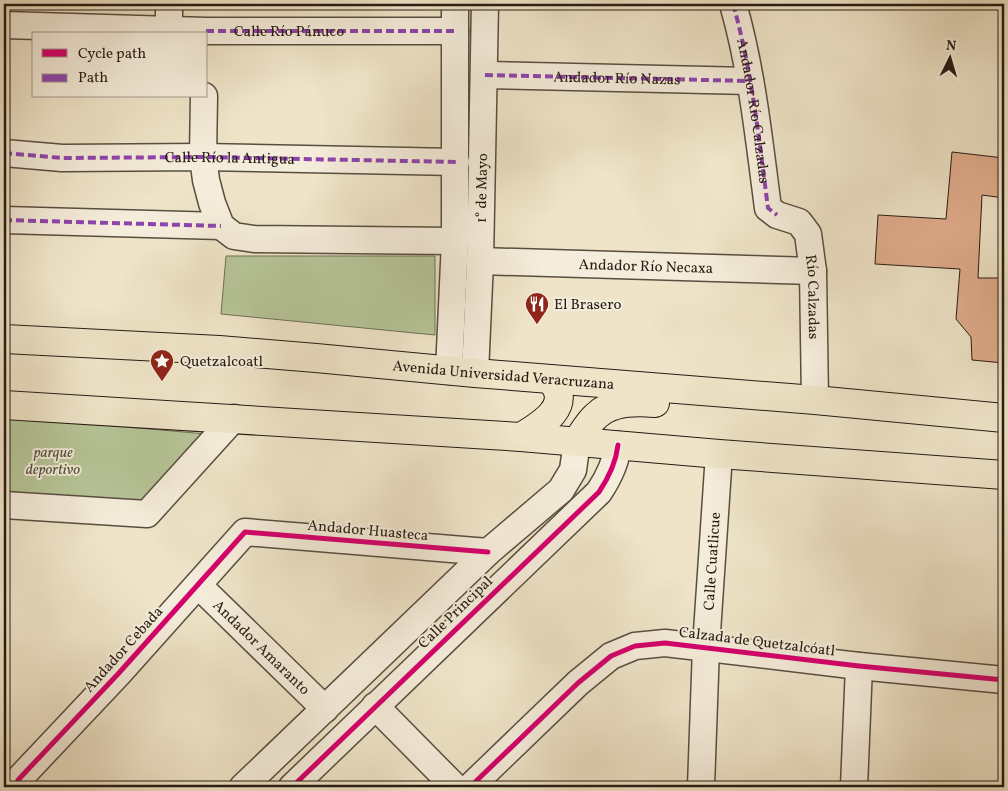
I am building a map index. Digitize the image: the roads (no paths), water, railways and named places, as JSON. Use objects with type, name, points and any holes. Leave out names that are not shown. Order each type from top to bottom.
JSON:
[{"type":"main road","name":"Avenida Universidad Veracruzana","points":[[4,339],[219,350],[462,372],[553,383],[815,400],[1004,418]]},
{"type":"main road","points":[[553,383],[595,416],[618,444]]},
{"type":"main road","points":[[521,437],[545,422],[552,414],[557,404],[558,394],[553,383]]},
{"type":"main road","points":[[577,441],[595,416],[605,409],[620,404],[638,402],[750,411],[795,407],[815,400]]},
{"type":"main road","points":[[4,405],[521,437],[1004,475]]},
{"type":"street","name":"1° de Mayo","points":[[455,4],[455,241],[462,372]]},
{"type":"street","name":"1° de Mayo","points":[[462,372],[480,261],[485,4]]},
{"type":"street","name":"Andador Río Calzadas","points":[[733,4],[742,36],[750,81],[768,208],[777,215]]},
{"type":"street","name":"Calle Río Pánuco","points":[[4,26],[169,16],[206,32],[455,31]]},
{"type":"street","name":"Andador Río Nazas","points":[[485,75],[750,81]]},
{"type":"street","points":[[204,98],[203,157],[206,180],[221,226],[234,236],[254,239],[455,241]]},
{"type":"street","name":"Calle Río la Antigua","points":[[4,153],[62,158],[203,157],[456,162]]},
{"type":"street","name":"Río Calzadas","points":[[777,215],[799,222],[808,234],[813,272],[815,400]]},
{"type":"street","points":[[4,220],[221,226]]},
{"type":"street","name":"Andador Río Necaxa","points":[[480,261],[813,272]]},
{"type":"street","points":[[4,505],[148,514],[234,418]]},
{"type":"street","name":"Calle Principal","points":[[243,787],[488,552],[560,490],[573,470],[577,441]]},
{"type":"street","name":"Calle Principal","points":[[292,787],[599,492],[611,474],[617,456],[618,444]]},
{"type":"street","name":"Calle Cuatlicue","points":[[701,787],[706,648],[719,454]]},
{"type":"street","name":"Andador Huasteca","points":[[245,532],[488,552]]},
{"type":"street","name":"Andador Cebada","points":[[18,780],[118,674],[245,532]]},
{"type":"street","name":"Andador Amaranto","points":[[198,584],[325,709]]},
{"type":"street","name":"Calzada de Quetzalcóatl","points":[[470,787],[578,683],[611,656],[635,646],[665,643],[859,666],[1004,680]]},
{"type":"street","points":[[854,787],[859,666]]},
{"type":"street","points":[[375,706],[455,787]]},
{"type":"place","name":"El Brasero","points":[[537,325]]},
{"type":"place","name":"Quetzalcoatl","points":[[162,382]]},
{"type":"park label","name":"parque deportivo","points":[[53,460]]}]
